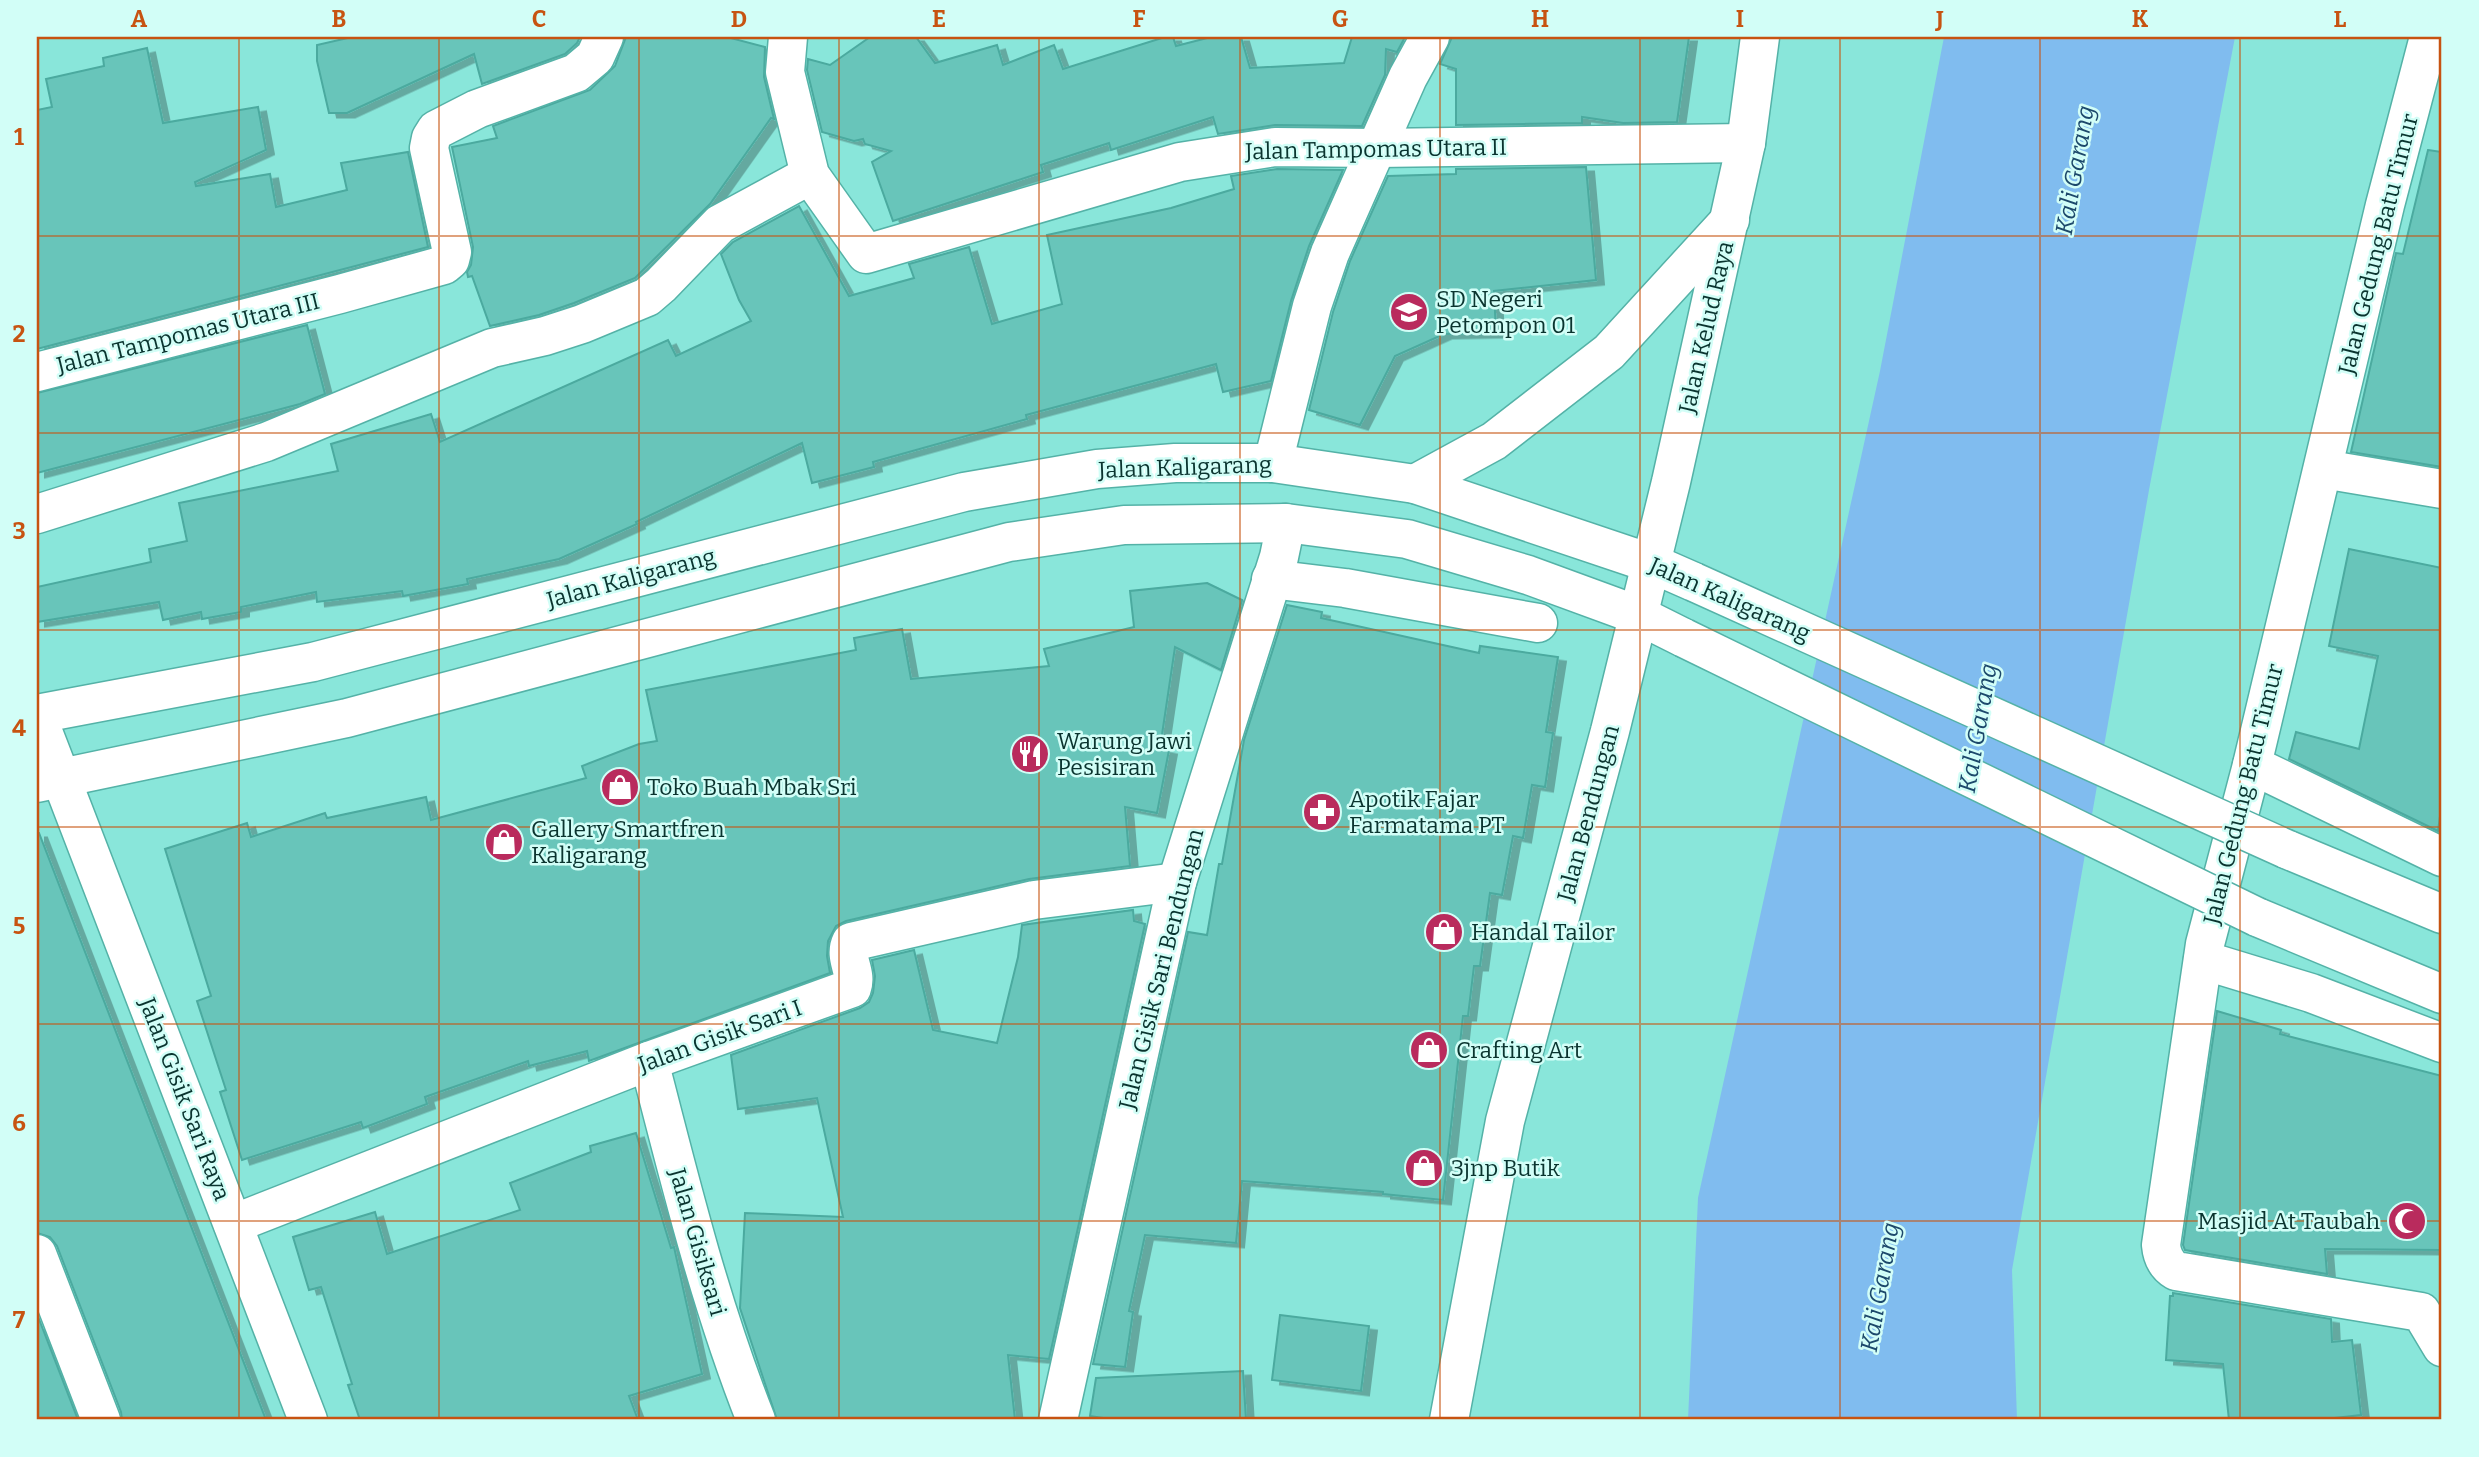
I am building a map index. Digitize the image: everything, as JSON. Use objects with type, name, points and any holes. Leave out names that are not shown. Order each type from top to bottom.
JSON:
[{"type":"main road","name":"Jalan Tampomas Utara III","points":[[37,372],[439,267],[450,260],[452,252],[429,148],[436,130],[477,109],[576,73],[595,57],[604,37]]},
{"type":"main road","points":[[37,514],[266,442],[492,348],[545,337],[647,297],[720,224],[810,175],[785,72],[788,37]]},
{"type":"main road","points":[[1273,463],[1312,306],[1330,253],[1408,77],[1430,37]]},
{"type":"main road","name":"Jalan Kelud Raya","points":[[1640,616],[1746,143],[1760,37]]},
{"type":"main road","name":"Jalan Gedung Batu Timur","points":[[2429,37],[2385,205],[2203,960],[2161,1245],[2162,1254],[2169,1266],[2176,1271],[2432,1301],[2442,1347]]},
{"type":"main road","name":"Jalan Tampomas Utara II","points":[[810,175],[866,254],[1056,197],[1207,156],[1275,147],[1746,143]]},
{"type":"main road","points":[[1415,484],[1494,441],[1609,352],[1730,220]]},
{"type":"main road","name":"Jalan Kaligarang","points":[[49,781],[37,715],[313,662],[964,492],[1097,469],[1175,463],[1273,463],[1415,484],[1653,564],[2286,849],[2442,914]]},
{"type":"main road","points":[[2323,469],[2442,489]]},
{"type":"main road","points":[[49,781],[347,718],[1009,542],[1124,525],[1286,523],[1407,540],[1528,575],[1640,616],[2257,918],[2442,994]]},
{"type":"main road","name":"Jalan Gisik Sari Bendungan","points":[[1055,1419],[1177,881],[1279,557],[1286,523]]},
{"type":"main road","points":[[836,524],[860,581]]},
{"type":"main road","points":[[1271,579],[1345,588],[1538,624]]},
{"type":"main road","name":"Jalan Bendungan","points":[[1449,1420],[1505,1121],[1640,616]]},
{"type":"main road","points":[[2252,765],[2442,858]]},
{"type":"main road","name":"Jalan Gisik Sari Raya","points":[[49,781],[233,1224],[308,1420]]},
{"type":"main road","name":"Jalan Gisik Sari I","points":[[233,1224],[649,1061],[852,988],[855,981],[847,950],[851,942],[1034,901],[1177,881]]},
{"type":"main road","points":[[2203,960],[2311,993],[2442,1043]]},
{"type":"main road","name":"Jalan Gisiksari","points":[[649,1061],[698,1250],[736,1371],[756,1420]]},
{"type":"main road","points":[[37,1254],[101,1420]]},
{"type":"water","name":"Kali Garang","points":[[1944,37],[2235,37],[2149,490],[2012,1270],[2017,1420],[1688,1420],[1698,1198],[1880,371]]},
{"type":"building","points":[[352,37],[580,37],[565,54],[482,84],[474,54],[347,113],[329,113],[317,61],[317,45]]},
{"type":"building","points":[[626,37],[727,37],[765,47],[764,77],[774,119],[771,118],[710,204],[635,278],[539,315],[490,326],[472,276],[468,277],[473,247],[452,147],[497,138],[493,126],[590,90],[615,66]]},
{"type":"building","points":[[870,37],[916,37],[935,63],[997,45],[1003,65],[1054,45],[1063,69],[1165,37],[1173,37],[1176,46],[1211,37],[1241,37],[1250,68],[1344,63],[1352,37],[1405,37],[1397,52],[1386,49],[1385,75],[1362,126],[1275,125],[1218,134],[1213,117],[1111,150],[1109,143],[1041,165],[1043,172],[893,221],[872,162],[891,151],[865,144],[863,139],[854,141],[822,132],[807,70],[808,59],[830,65]]},
{"type":"building","points":[[1452,37],[1689,37],[1677,122],[1623,123],[1582,117],[1582,123],[1456,125],[1456,69],[1440,64]]},
{"type":"building","points":[[147,48],[163,123],[258,107],[266,150],[195,182],[196,186],[270,174],[276,207],[347,190],[341,163],[408,152],[428,247],[37,349],[37,110],[52,107],[46,79],[104,66],[103,58]]},
{"type":"building","points":[[2428,150],[2442,152],[2442,467],[2351,452],[2396,253],[2403,254]]},
{"type":"building","name":"SD Negeri Petompon 01","points":[[1586,167],[1596,280],[1494,291],[1496,333],[1444,334],[1395,356],[1360,425],[1309,410],[1333,312],[1350,261],[1388,176],[1456,174],[1456,169]]},
{"type":"building","points":[[1277,169],[1343,170],[1309,246],[1291,301],[1271,381],[1223,392],[1216,364],[1026,415],[1027,419],[873,462],[874,467],[812,483],[802,443],[559,559],[467,579],[468,584],[403,596],[402,591],[317,602],[316,592],[241,607],[241,612],[202,619],[201,612],[163,620],[159,602],[37,622],[37,587],[151,562],[149,549],[187,541],[179,503],[338,471],[331,444],[431,414],[440,442],[668,340],[676,356],[751,321],[739,300],[721,254],[733,242],[799,206],[849,296],[914,278],[909,264],[969,247],[992,324],[1062,304],[1047,235],[1171,208],[1234,189],[1231,176]]},
{"type":"building","points":[[307,325],[325,394],[300,404],[37,473],[37,393]]},
{"type":"building","points":[[2349,549],[2442,568],[2442,802],[2438,831],[2289,759],[2296,732],[2359,749],[2378,656],[2329,646]]},
{"type":"building","points":[[1207,583],[1242,600],[1221,670],[1175,647],[1160,748],[1169,750],[1157,813],[1125,807],[1130,866],[1029,879],[846,921],[836,926],[828,941],[830,973],[589,1061],[587,1051],[529,1066],[528,1061],[425,1097],[427,1104],[363,1128],[361,1122],[242,1160],[220,1092],[226,1090],[197,1001],[211,996],[165,849],[247,823],[251,837],[325,813],[327,818],[426,797],[431,820],[586,778],[582,766],[639,744],[657,741],[646,690],[856,650],[854,638],[902,629],[911,679],[1049,666],[1044,649],[1134,627],[1130,591]]},
{"type":"building","points":[[1287,605],[1322,612],[1321,618],[1479,653],[1480,646],[1558,657],[1546,732],[1553,733],[1545,787],[1532,785],[1523,838],[1513,836],[1502,895],[1490,893],[1480,966],[1474,966],[1468,1016],[1463,1016],[1443,1200],[1383,1192],[1242,1181],[1236,1243],[1145,1235],[1129,1311],[1133,1312],[1125,1367],[1093,1364],[1188,932],[1207,935],[1244,740]]},
{"type":"building","points":[[37,833],[266,1420],[122,1420],[57,1246],[50,1237],[37,1233]]},
{"type":"building","points":[[1133,910],[1134,921],[1145,924],[1049,1359],[1008,1355],[1015,1420],[777,1420],[740,1308],[745,1213],[843,1217],[817,1098],[738,1109],[731,1055],[860,1008],[869,1002],[873,993],[875,976],[872,960],[914,950],[933,1030],[997,1043],[1018,957],[1022,925]]},
{"type":"building","points":[[2217,1011],[2281,1030],[2280,1034],[2442,1076],[2440,1250],[2325,1249],[2327,1274],[2185,1250],[2183,1245]]},
{"type":"building","points":[[636,1133],[671,1248],[674,1247],[702,1374],[629,1396],[638,1420],[360,1420],[348,1385],[352,1384],[321,1287],[309,1290],[293,1237],[375,1212],[387,1254],[520,1210],[510,1183],[591,1152],[590,1146]]},
{"type":"building","points":[[2173,1293],[2331,1319],[2332,1342],[2352,1340],[2361,1415],[2317,1420],[2229,1420],[2223,1364],[2166,1360],[2170,1296],[2173,1296]]},
{"type":"building","points":[[37,1314],[78,1420],[37,1420]]},
{"type":"building","points":[[1280,1315],[1369,1326],[1361,1391],[1272,1380]]},
{"type":"building","points":[[1243,1371],[1246,1420],[1116,1420],[1090,1416],[1096,1378]]},
{"type":"place","name":"SD Negeri Petompon 01","points":[[1409,312]]},
{"type":"place","name":"Warung Jawi Pesisiran","points":[[1030,754]]},
{"type":"place","name":"Toko Buah Mbak Sri","points":[[620,787]]},
{"type":"place","name":"Apotik Fajar Farmatama PT","points":[[1322,812]]},
{"type":"place","name":"Gallery Smartfren Kaligarang","points":[[504,842]]},
{"type":"place","name":"Handal Tailor","points":[[1444,932]]},
{"type":"place","name":"Crafting Art","points":[[1429,1050]]},
{"type":"place","name":"3jnp Butik","points":[[1424,1168]]},
{"type":"place","name":"Masjid At Taubah","points":[[2407,1221]]}]
